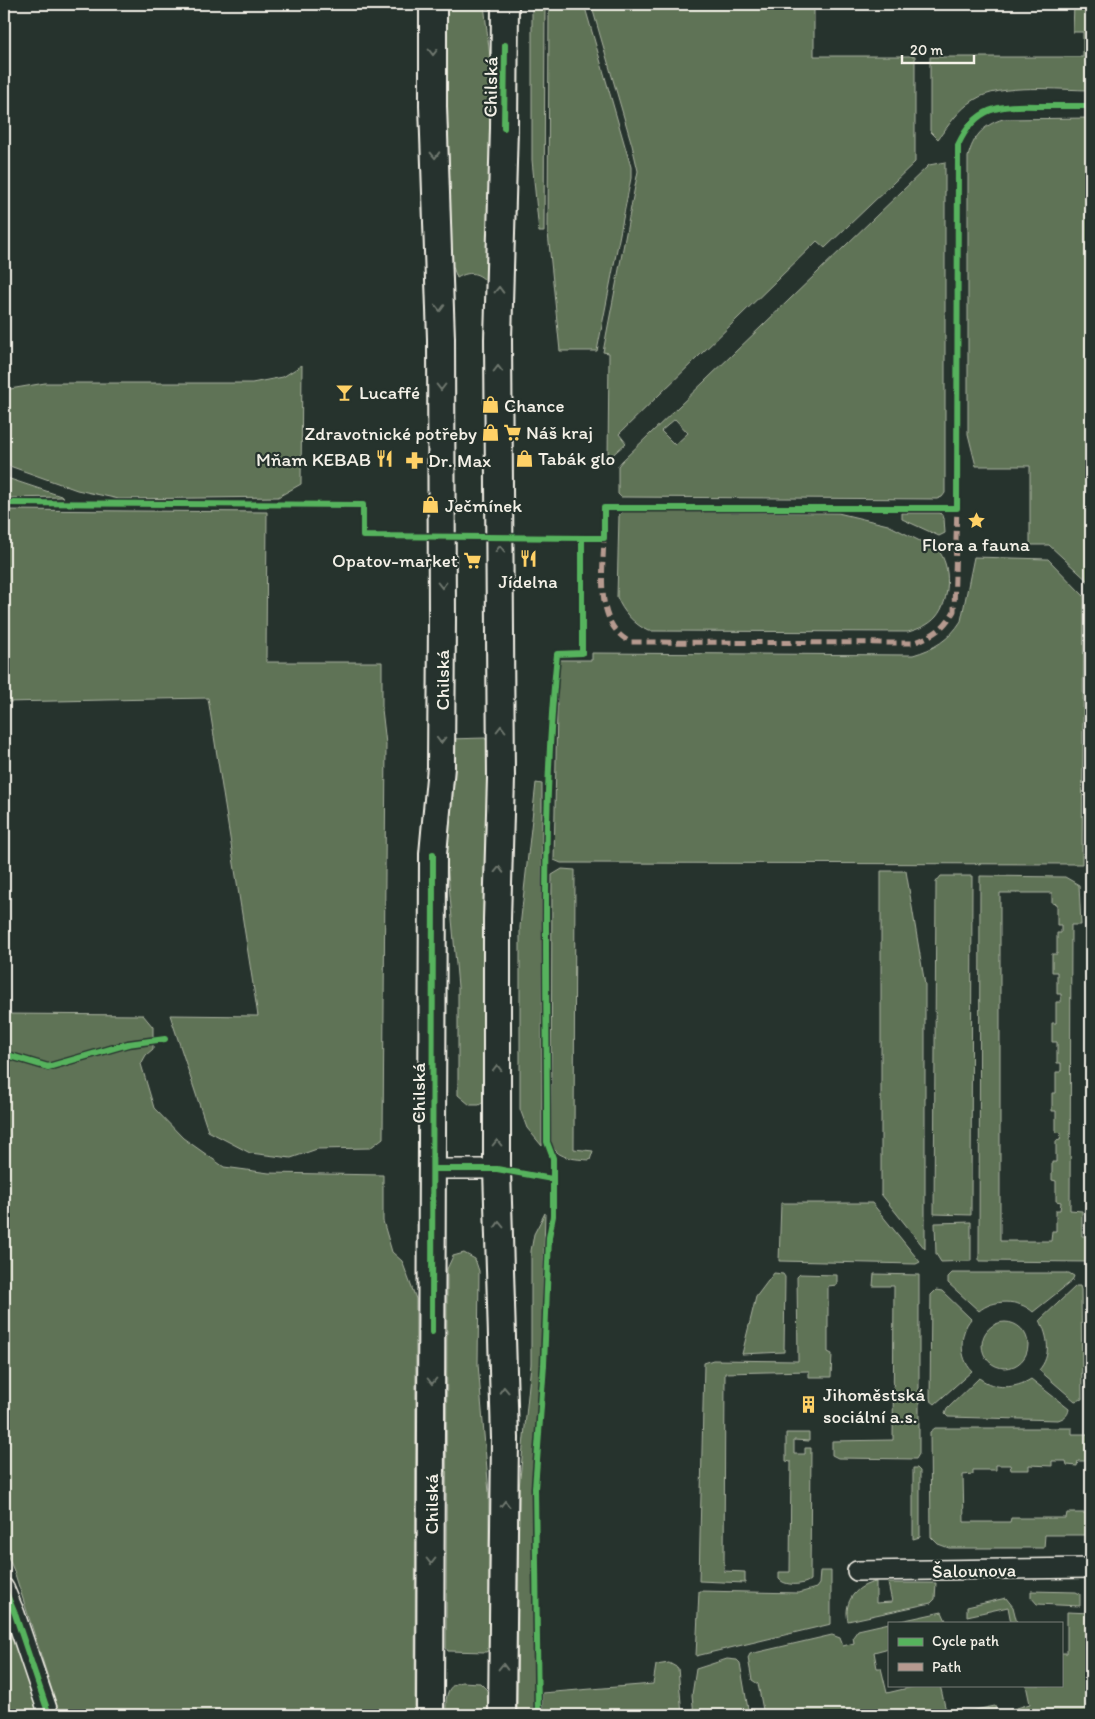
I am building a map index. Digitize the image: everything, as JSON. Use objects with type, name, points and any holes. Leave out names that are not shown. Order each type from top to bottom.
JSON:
[{"type":"main road","name":"Chilská","points":[[430,1715],[433,854],[441,767],[442,618],[441,338],[433,106],[433,4]]},
{"type":"main road","name":"Chilská","points":[[502,1715],[506,1438],[497,1169],[497,919],[502,778],[498,339],[504,128],[505,4]]},
{"type":"street","points":[[433,1169],[497,1169]]},
{"type":"street","name":"Šalounova","points":[[858,1571],[1091,1568]]},
{"type":"street","points":[[4,1588],[50,1715]]},
{"type":"green space","points":[[446,4],[484,4],[492,75],[491,287],[476,274],[462,275],[457,278],[448,253]]},
{"type":"green space","points":[[532,4],[545,4],[544,232],[539,232],[532,160]]},
{"type":"green space","points":[[549,4],[584,4],[631,167],[631,178],[597,351],[560,351],[548,233]]},
{"type":"green space","points":[[591,4],[814,4],[814,56],[915,56],[915,162],[825,248],[817,241],[619,434],[626,443],[608,459],[609,353],[603,352],[638,171]]},
{"type":"green space","points":[[1074,4],[1091,4],[1091,90],[1014,89],[999,91],[974,100],[963,108],[938,139],[930,131],[930,57],[1083,57],[1083,32],[1073,32]]},
{"type":"green space","points":[[1091,118],[1091,584],[1049,545],[1030,545],[1030,466],[976,466],[968,434],[968,157],[973,143],[984,128],[1003,119]]},
{"type":"green space","points":[[945,162],[945,493],[942,497],[937,499],[621,497],[618,494],[618,466],[622,461],[929,165]],"holes":[[[675,419],[688,433],[675,445],[661,431]]]},
{"type":"green space","points":[[302,365],[301,484],[278,497],[119,499],[77,490],[4,464],[4,390],[45,383],[252,383],[283,377]]},
{"type":"green space","points":[[4,477],[64,497],[4,498]]},
{"type":"green space","points":[[4,510],[267,512],[266,662],[382,662],[382,709],[386,744],[383,1138],[370,1148],[317,1149],[291,1158],[250,1153],[208,1131],[170,1015],[258,1016],[208,698],[4,702]]},
{"type":"green space","points":[[624,511],[838,513],[888,525],[938,550],[946,565],[948,584],[944,602],[941,610],[933,620],[916,630],[908,632],[648,631],[630,617],[622,608],[617,597],[619,515]]},
{"type":"green space","points":[[902,513],[940,513],[944,518],[945,533],[939,536],[902,519]]},
{"type":"green space","points":[[974,557],[1048,559],[1084,596],[1082,864],[561,863],[554,860],[558,660],[592,660],[592,653],[913,655],[928,650],[946,639],[961,621]]},
{"type":"green space","points":[[485,738],[491,747],[485,1101],[479,1105],[470,1105],[458,1095],[458,987],[447,862],[448,739]]},
{"type":"green space","points":[[536,783],[542,784],[542,1146],[527,1128],[520,1109],[520,927]]},
{"type":"green space","points":[[562,869],[575,870],[574,1149],[593,1151],[590,1160],[561,1155],[553,1148],[551,1142],[552,875]]},
{"type":"green space","points":[[881,871],[906,871],[925,985],[925,1249],[881,1194]]},
{"type":"green space","points":[[941,876],[972,876],[971,1215],[934,1214],[936,882]]},
{"type":"green space","points":[[980,876],[1065,877],[1079,885],[1081,925],[1071,925],[1070,1210],[1082,1211],[1082,1236],[1091,1236],[1091,1262],[979,1261]],"holes":[[[1000,893],[1052,893],[1052,903],[1057,904],[1057,925],[1061,925],[1061,933],[1057,933],[1057,954],[1052,954],[1052,972],[1057,972],[1057,994],[1061,994],[1061,1002],[1056,1002],[1056,1023],[1052,1023],[1052,1042],[1057,1042],[1057,1063],[1061,1063],[1061,1072],[1056,1072],[1056,1093],[1052,1093],[1052,1111],[1056,1111],[1056,1132],[1061,1133],[1060,1140],[1056,1141],[1056,1162],[1052,1162],[1052,1180],[1056,1181],[1056,1201],[1061,1202],[1060,1210],[1056,1210],[1056,1231],[1052,1231],[1051,1241],[1000,1241]]]},
{"type":"green space","points":[[4,1014],[143,1015],[153,1027],[153,1049],[146,1055],[141,1064],[154,1108],[183,1138],[224,1167],[269,1173],[383,1175],[383,1221],[392,1252],[402,1261],[416,1299],[415,1715],[60,1715],[14,1571],[4,1547]]},
{"type":"green space","points":[[781,1203],[872,1203],[920,1262],[916,1264],[779,1261]]},
{"type":"green space","points":[[545,1213],[541,1365],[532,1489],[535,1715],[517,1715],[519,1489],[531,1364],[531,1251],[534,1234]]},
{"type":"green space","points":[[971,1222],[971,1261],[941,1262],[936,1254],[935,1223]]},
{"type":"green space","points":[[464,1253],[475,1259],[479,1271],[478,1364],[489,1493],[489,1650],[486,1652],[448,1651],[446,1648],[447,1269],[453,1256]]},
{"type":"green space","points":[[774,1273],[783,1274],[785,1277],[784,1352],[742,1354],[756,1297]]},
{"type":"green space","points":[[952,1273],[1069,1273],[1074,1276],[1072,1281],[1033,1312],[1021,1305],[1006,1302],[991,1304],[979,1311],[948,1283],[948,1277]]},
{"type":"green space","points":[[800,1274],[837,1275],[837,1285],[828,1286],[828,1352],[832,1354],[831,1377],[809,1377],[809,1371],[725,1373],[724,1571],[745,1572],[745,1583],[699,1581],[704,1363],[713,1360],[798,1361],[797,1277]]},
{"type":"green space","points":[[874,1274],[919,1275],[919,1454],[916,1459],[838,1458],[832,1455],[832,1441],[893,1440],[894,1286],[873,1286]]},
{"type":"green space","points":[[1076,1286],[1080,1286],[1081,1290],[1082,1399],[1075,1401],[1039,1370],[1046,1358],[1047,1352],[1047,1339],[1040,1320]]},
{"type":"green space","points":[[936,1290],[942,1291],[971,1319],[964,1331],[962,1345],[965,1359],[972,1371],[935,1404],[930,1400],[931,1295]]},
{"type":"green space","points":[[1000,1322],[1010,1322],[1024,1332],[1028,1345],[1024,1358],[1018,1364],[1010,1368],[1000,1368],[986,1358],[982,1350],[982,1340],[992,1326]]},
{"type":"green space","points":[[979,1378],[992,1385],[1005,1387],[1018,1385],[1031,1379],[1069,1409],[1068,1413],[1058,1420],[948,1417],[945,1414],[947,1409]]},
{"type":"green space","points":[[935,1428],[1072,1428],[1072,1434],[1090,1434],[1091,1428],[1091,1457],[1087,1457],[1087,1461],[1078,1461],[1077,1466],[1067,1465],[1066,1461],[1052,1461],[1052,1466],[1029,1465],[1029,1470],[1011,1470],[1010,1465],[996,1465],[996,1470],[973,1470],[973,1474],[963,1475],[964,1522],[1010,1522],[1011,1518],[1066,1518],[1067,1513],[1091,1513],[1091,1535],[1045,1535],[1044,1548],[949,1548],[938,1544],[931,1537],[930,1432]]},
{"type":"green space","points":[[786,1433],[809,1433],[809,1441],[794,1440],[794,1454],[805,1454],[805,1448],[811,1448],[810,1580],[798,1584],[785,1583],[779,1579],[779,1572],[790,1572],[791,1462],[786,1461]]},
{"type":"green space","points":[[913,1468],[917,1468],[920,1471],[920,1537],[913,1539]]},
{"type":"green space","points":[[820,1571],[831,1571],[831,1624],[696,1656],[699,1591],[799,1593],[816,1588],[819,1584]]},
{"type":"green space","points":[[876,1582],[876,1603],[892,1602],[888,1583],[936,1583],[935,1599],[931,1603],[848,1621],[848,1607],[853,1595],[857,1590]]},
{"type":"green space","points":[[1031,1591],[1076,1592],[1080,1594],[1080,1606],[1037,1604],[1031,1597]]},
{"type":"green space","points":[[1006,1598],[1013,1607],[1017,1622],[1011,1622],[1008,1607],[967,1616],[967,1607]]},
{"type":"green space","points":[[4,1608],[16,1636],[38,1715],[4,1715]]},
{"type":"green space","points":[[942,1612],[947,1622],[896,1622]]},
{"type":"green space","points":[[1067,1612],[1091,1613],[1091,1715],[966,1715],[965,1712],[995,1706],[997,1714],[1030,1704],[1026,1686],[1062,1686],[1062,1653],[1067,1653]]},
{"type":"green space","points":[[888,1623],[888,1648],[874,1652],[877,1668],[881,1668],[887,1693],[917,1686],[940,1686],[947,1715],[764,1715],[758,1684],[752,1680],[748,1658],[750,1654],[832,1635],[840,1638],[843,1646],[854,1643],[853,1637],[858,1630]]},
{"type":"green space","points":[[727,1659],[737,1660],[740,1663],[749,1715],[694,1715],[692,1695],[696,1669]]},
{"type":"green space","points":[[669,1663],[678,1668],[682,1715],[543,1715],[542,1693],[653,1684],[656,1665]]},
{"type":"green space","points":[[462,1682],[480,1683],[487,1690],[488,1715],[446,1715],[447,1694],[452,1686]]},
{"type":"marked path","points":[[604,533],[602,578],[606,608],[610,622],[618,633],[630,642],[913,643],[937,631],[946,623],[954,611],[957,504]]},
{"type":"cycle path","points":[[504,128],[505,45]]},
{"type":"cycle path","points":[[4,503],[363,505],[363,536],[587,538],[604,538],[604,508],[957,508],[958,145],[973,122],[990,110],[1011,106],[1091,106]]},
{"type":"cycle path","points":[[538,1715],[535,1488],[544,1365],[549,1237],[553,1216],[553,1158],[547,1142],[546,893],[549,773],[557,654],[582,653],[582,538]]},
{"type":"cycle path","points":[[432,1332],[433,854]]},
{"type":"cycle path","points":[[4,1054],[48,1067],[128,1044],[165,1039]]},
{"type":"cycle path","points":[[433,1169],[497,1169],[552,1179]]},
{"type":"cycle path","points":[[4,1588],[15,1614],[49,1715]]},
{"type":"place","name":"Lucaffé","points":[[345,392]]},
{"type":"place","name":"Chance","points":[[490,405]]},
{"type":"place","name":"Náš kraj","points":[[512,432]]},
{"type":"place","name":"Zdravotnické potřeby","points":[[491,433]]},
{"type":"place","name":"Tabák glo","points":[[524,458]]},
{"type":"place","name":"Mňam KEBAB","points":[[385,459]]},
{"type":"place","name":"Dr. Max","points":[[414,460]]},
{"type":"place","name":"Ječmínek","points":[[431,505]]},
{"type":"place","name":"Flora a fauna","points":[[976,521]]},
{"type":"place","name":"Jídelna","points":[[528,558]]},
{"type":"place","name":"Opatov-market","points":[[472,560]]},
{"type":"place","name":"Jihoměstská sociální a.s.","points":[[809,1405]]}]
